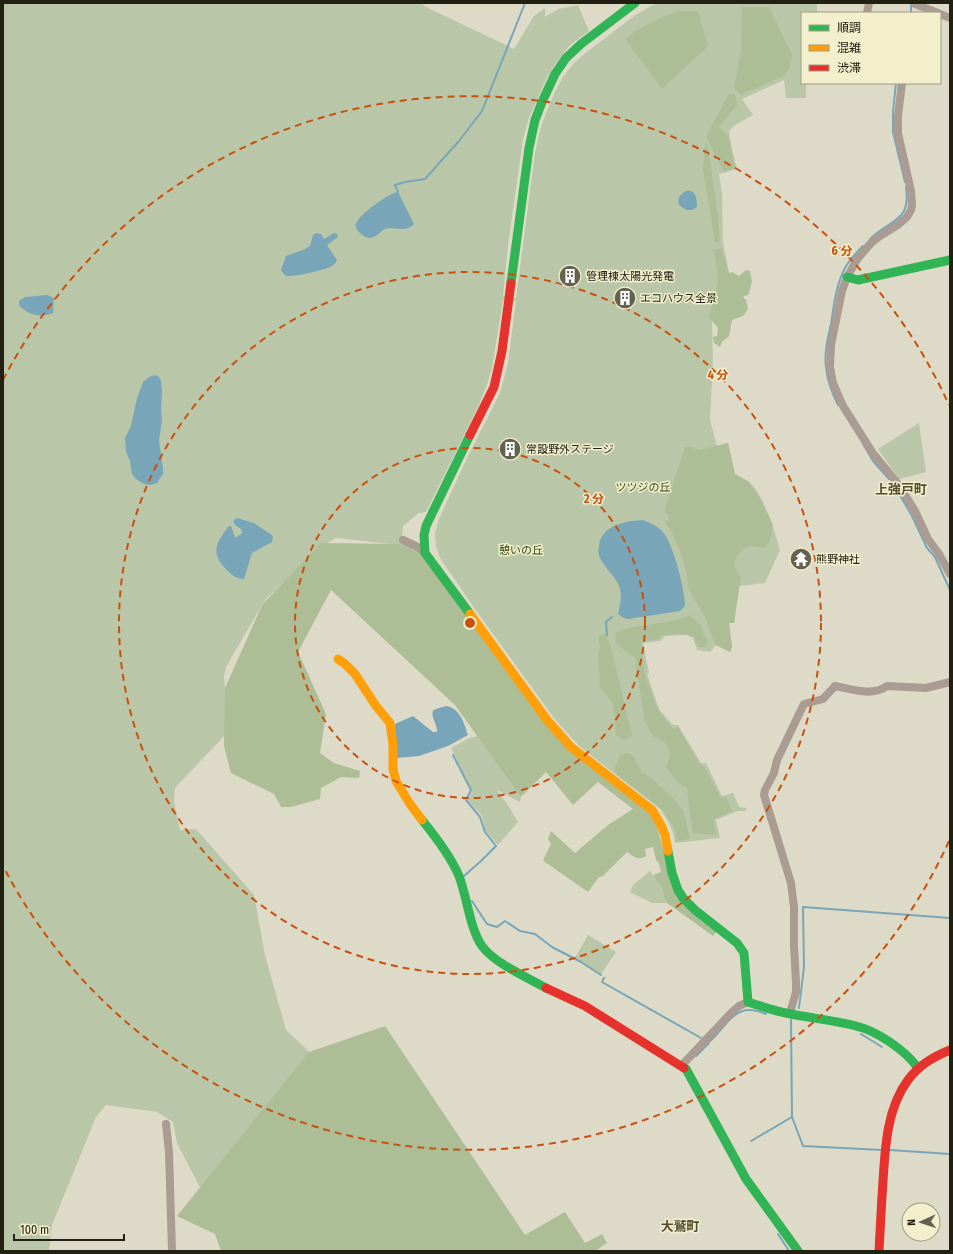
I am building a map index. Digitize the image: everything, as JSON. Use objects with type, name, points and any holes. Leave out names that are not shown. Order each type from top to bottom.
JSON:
[{"type":"street","points":[[424,553],[424,535],[426,526],[487,402],[494,387],[498,372],[529,148],[535,120],[555,74],[566,58],[580,44],[635,3]]},
{"type":"street","points":[[915,3],[937,12]]},
{"type":"street","points":[[902,84],[898,116],[898,133],[911,191],[911,210],[903,221],[880,236],[865,250],[846,277],[831,345],[830,367],[833,383],[843,406],[872,452],[898,484],[915,511],[928,539],[940,554],[950,574]]},
{"type":"street","points":[[846,277],[858,280],[950,260]]},
{"type":"street","points":[[403,540],[416,546],[424,553],[485,637],[559,734],[585,759],[652,810],[665,835],[672,873],[678,890],[683,898],[695,910],[737,943],[744,953],[748,1002]]},
{"type":"street","points":[[338,659],[355,674],[376,706],[390,723],[393,745],[392,770],[396,781],[410,804],[454,866],[479,942],[486,951],[501,963],[549,990],[585,1006],[682,1065],[689,1072],[746,1179],[798,1251]]},
{"type":"street","points":[[790,1013],[796,992],[794,897],[764,795],[774,773],[777,760],[802,708],[804,704],[822,699],[835,686],[863,692],[884,689],[887,686],[926,688],[950,682]]},
{"type":"street","points":[[682,1065],[732,1012],[739,1006],[748,1002],[790,1013],[857,1026],[878,1035],[902,1051],[918,1068]]},
{"type":"street","points":[[879,1251],[887,1133],[893,1111],[904,1086],[918,1068],[950,1050]]},
{"type":"street","points":[[166,1124],[169,1152],[172,1251]]},
{"type":"green space","points":[[3,3],[422,3],[424,6],[514,49],[534,16],[545,8],[545,17],[558,9],[578,5],[589,31],[570,45],[546,79],[529,118],[523,139],[508,245],[503,296],[516,298],[535,153],[541,126],[554,94],[563,77],[574,63],[634,16],[658,3],[817,3],[817,12],[801,12],[801,84],[806,84],[806,98],[786,98],[784,80],[742,99],[753,115],[735,125],[729,131],[737,169],[719,174],[722,193],[723,242],[729,273],[712,321],[713,361],[710,420],[717,446],[728,443],[735,474],[749,482],[760,496],[768,514],[780,550],[765,583],[739,586],[734,623],[729,623],[732,647],[730,652],[716,645],[710,652],[697,650],[693,638],[687,635],[665,636],[661,641],[643,643],[649,673],[647,674],[659,709],[673,725],[678,725],[701,763],[706,763],[722,796],[733,793],[739,807],[747,808],[745,811],[738,811],[716,820],[720,838],[675,843],[670,825],[660,809],[579,746],[554,718],[440,558],[436,546],[435,533],[439,519],[467,458],[500,393],[508,363],[516,301],[503,300],[492,368],[488,382],[479,405],[426,512],[419,513],[403,526],[402,537],[409,546],[336,538],[324,545],[267,598],[226,667],[224,677],[228,724],[224,736],[175,788],[174,802],[180,830],[196,829],[254,895],[265,955],[286,1030],[339,1080],[220,1226],[177,1143],[173,1122],[157,1112],[106,1105],[96,1117],[52,1225],[49,1251],[3,1251]]},
{"type":"green space","points":[[742,7],[769,7],[792,55],[789,69],[785,75],[741,95],[734,88],[741,50]]},
{"type":"green space","points":[[679,11],[698,11],[708,46],[662,89],[625,39],[644,26]]},
{"type":"green space","points":[[729,94],[734,94],[737,105],[719,127],[728,136],[735,168],[724,172],[706,137]]},
{"type":"green space","points":[[705,143],[708,147],[718,216],[720,241],[715,243],[703,169]]},
{"type":"green space","points":[[721,248],[729,273],[732,272],[739,276],[746,270],[750,271],[752,281],[749,294],[743,297],[746,300],[748,309],[743,316],[732,320],[729,336],[722,342],[720,347],[714,343],[713,337],[717,336],[718,328],[709,317],[716,293],[718,278],[714,250]]},
{"type":"green space","points":[[919,423],[926,472],[899,479],[878,449]]},
{"type":"green space","points":[[728,443],[735,474],[749,482],[759,496],[773,525],[770,541],[764,548],[753,546],[744,548],[735,559],[735,568],[741,577],[734,623],[729,623],[732,647],[730,652],[716,645],[713,640],[706,619],[689,590],[680,551],[665,521],[669,520],[668,514],[665,514],[665,508],[685,447],[700,450]]},
{"type":"green space","points":[[321,543],[397,544],[409,546],[429,562],[552,732],[653,813],[673,885],[718,930],[713,936],[667,903],[662,887],[658,884],[653,875],[661,872],[653,847],[645,849],[646,856],[641,858],[634,857],[627,852],[603,876],[599,877],[588,892],[545,862],[543,860],[551,844],[548,839],[551,831],[575,853],[608,825],[633,809],[598,782],[573,805],[546,772],[521,797],[455,705],[331,590],[298,652],[326,714],[320,753],[334,763],[360,771],[359,778],[341,777],[321,788],[320,799],[291,807],[281,807],[274,794],[231,773],[224,746],[225,688],[262,605]]},
{"type":"green space","points":[[690,615],[700,624],[708,643],[705,647],[699,647],[694,637],[685,634],[661,635],[660,639],[641,642],[645,675],[658,710],[673,729],[678,727],[700,765],[704,766],[721,798],[726,797],[732,811],[714,819],[716,835],[693,833],[687,788],[678,783],[666,767],[670,756],[670,751],[667,745],[653,736],[645,721],[636,668],[636,658],[616,643],[615,633],[634,627],[672,621]]},
{"type":"green space","points":[[606,633],[632,735],[625,740],[616,735],[613,703],[600,687],[598,655],[600,647],[598,637]]},
{"type":"green space","points":[[478,736],[521,797],[520,802],[497,791],[508,805],[518,822],[498,845],[485,830],[482,816],[468,800],[472,791],[451,748],[469,738]]},
{"type":"green space","points":[[629,753],[634,757],[642,773],[649,776],[675,800],[684,812],[690,839],[677,841],[674,827],[662,809],[617,775],[614,770],[621,754]]},
{"type":"green space","points":[[650,871],[658,884],[662,887],[667,903],[652,903],[630,892],[633,885]]},
{"type":"green space","points":[[588,935],[616,952],[601,974],[575,958]]},
{"type":"green space","points":[[385,1026],[525,1235],[565,1212],[585,1243],[602,1234],[607,1243],[595,1251],[221,1251],[215,1234],[177,1216],[309,1052]]},
{"type":"water","points":[[686,191],[694,193],[696,198],[697,207],[692,210],[686,210],[679,205],[678,200]]},
{"type":"water","points":[[397,192],[414,224],[405,229],[388,228],[372,238],[364,236],[360,233],[356,225],[362,215],[380,201]]},
{"type":"water","points":[[316,233],[321,234],[324,239],[334,233],[337,234],[338,237],[327,245],[337,260],[335,263],[332,266],[316,271],[296,275],[285,275],[281,270],[286,256],[310,246],[313,235]]},
{"type":"water","points":[[47,295],[54,298],[53,313],[48,315],[34,315],[19,305],[19,301],[25,297]]},
{"type":"water","points":[[155,375],[159,377],[161,381],[162,392],[162,420],[159,441],[163,474],[157,483],[151,485],[144,484],[136,479],[132,474],[130,461],[126,452],[125,438],[131,426],[137,398],[143,382],[149,377]]},
{"type":"water","points":[[237,518],[254,523],[273,537],[272,542],[252,553],[244,579],[233,576],[222,565],[216,549],[220,538],[229,526],[231,526],[235,537],[242,533],[241,529],[234,523],[234,520]]},
{"type":"water","points":[[643,520],[653,524],[662,531],[670,545],[683,587],[685,604],[680,611],[628,619],[618,614],[621,592],[616,581],[600,558],[599,548],[604,533],[609,529],[622,523]]},
{"type":"water","points":[[446,706],[451,707],[458,713],[463,721],[468,735],[448,746],[419,756],[396,758],[395,724],[413,716],[433,732],[437,732],[432,713],[436,709]]},
{"type":"waterway","points":[[398,192],[395,185],[425,179],[459,141],[482,111],[525,3]]},
{"type":"waterway","points":[[911,3],[911,12]]},
{"type":"waterway","points":[[896,84],[893,112],[893,132],[905,182]]},
{"type":"waterway","points":[[870,239],[898,219],[902,214],[907,199],[906,187]]},
{"type":"waterway","points":[[838,405],[827,377],[827,346],[839,281],[853,256],[863,246]]},
{"type":"waterway","points":[[863,444],[873,461],[889,479]]},
{"type":"waterway","points":[[894,485],[912,516],[927,548],[935,557],[950,590]]},
{"type":"waterway","points":[[607,635],[606,622],[612,617]]},
{"type":"waterway","points":[[453,755],[471,790],[466,800],[480,817],[485,832],[496,846],[464,876]]},
{"type":"waterway","points":[[472,901],[487,924],[497,927],[505,921],[520,931],[535,934],[552,947],[581,962],[601,975]]},
{"type":"waterway","points":[[799,1008],[804,967],[803,907],[950,918]]},
{"type":"waterway","points":[[604,978],[602,982],[701,1038]]},
{"type":"waterway","points":[[709,1042],[732,1017],[744,1010],[758,1011],[766,1014]]},
{"type":"waterway","points":[[751,1141],[792,1117],[791,1020]]},
{"type":"waterway","points":[[861,1034],[882,1047]]},
{"type":"waterway","points":[[696,1056],[709,1043]]},
{"type":"waterway","points":[[792,1117],[803,1146],[882,1150]]},
{"type":"waterway","points":[[890,1150],[950,1154]]},
{"type":"waterway","points":[[778,1234],[789,1251]]},
{"type":"traffic: fast","points":[[511,283],[529,148],[535,120],[542,102],[555,74],[566,58],[581,44],[635,3]]},
{"type":"traffic: fast","points":[[847,277],[858,280],[950,260]]},
{"type":"traffic: fast","points":[[470,435],[426,526],[424,535],[425,553],[470,614]]},
{"type":"traffic: fast","points":[[422,820],[452,861],[456,869],[462,884],[474,931],[482,946],[487,952],[503,964],[546,988]]},
{"type":"traffic: fast","points":[[668,851],[672,873],[678,890],[683,898],[695,910],[737,943],[744,953],[748,1002],[772,1010],[839,1022],[873,1032],[898,1048],[918,1068]]},
{"type":"traffic: fast","points":[[684,1068],[686,1069],[746,1179],[798,1251]]},
{"type":"traffic: slow","points":[[470,614],[547,720],[571,747],[652,810],[665,835],[668,851]]},
{"type":"traffic: slow","points":[[338,659],[355,674],[376,706],[390,723],[393,745],[393,769],[396,781],[422,820]]},
{"type":"traffic: jam","points":[[470,435],[494,387],[502,351],[511,283]]},
{"type":"traffic: jam","points":[[546,988],[585,1006],[684,1068]]},
{"type":"traffic: jam","points":[[879,1251],[885,1151],[894,1106],[908,1080],[917,1070],[932,1059],[950,1050]]},
{"type":"place","name":"管理棟太陽光発電","points":[[570,276]]},
{"type":"place","name":"エコハウス全景","points":[[625,298]]},
{"type":"place","name":"常設野外ステージ","points":[[510,449]]},
{"type":"place","name":"熊野神社","points":[[801,559]]},
{"type":"district","name":"上強戸町","points":[[901,489]]},
{"type":"district","name":"大鷲町","points":[[680,1226]]},
{"type":"park label","name":"ツツジの丘","points":[[643,487]]},
{"type":"park label","name":"憩いの丘","points":[[521,550]]}]
